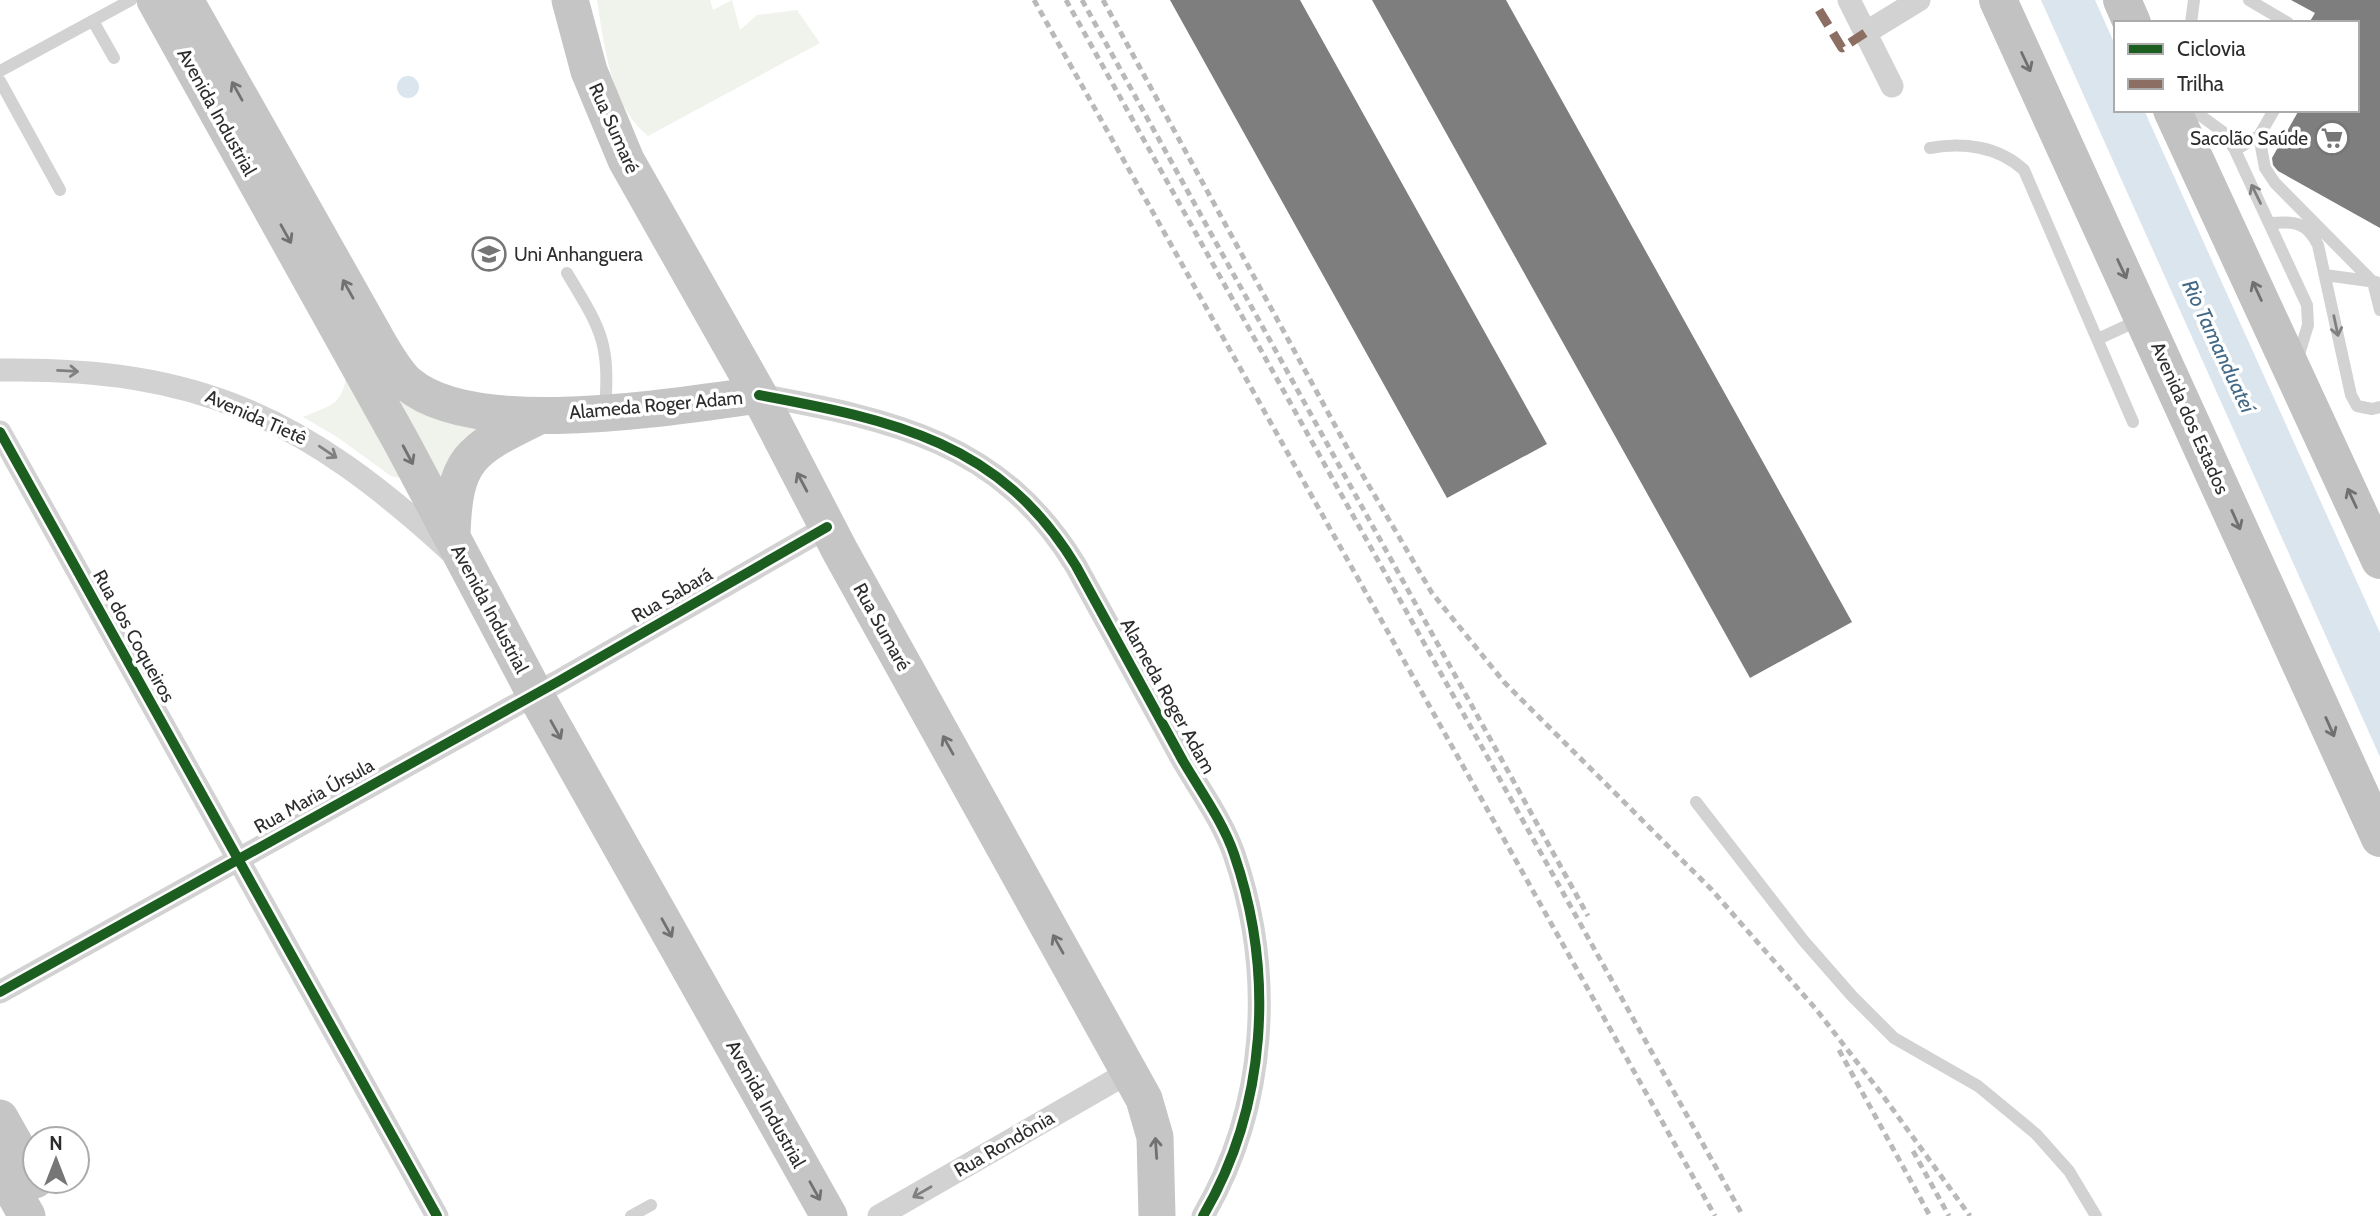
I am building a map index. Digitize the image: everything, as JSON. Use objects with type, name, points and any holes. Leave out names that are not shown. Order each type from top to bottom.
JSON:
[{"type":"highway","name":"Avenida dos Estados","points":[[1998,0],[2380,838]]},
{"type":"highway","points":[[2122,0],[2131,21]]},
{"type":"highway","points":[[2173,112],[2380,560]]},
{"type":"main road","name":"Avenida Industrial","points":[[155,0],[536,694],[829,1216]]},
{"type":"main road","name":"Avenida Industrial","points":[[185,0],[382,349]]},
{"type":"main road","name":"Rua Sumaré","points":[[570,0],[580,42],[600,102],[626,160],[759,396],[785,450],[1129,1072],[1152,1119],[1157,1216]]},
{"type":"main road","name":"Alameda Roger Adam","points":[[382,349],[407,383],[444,403],[500,415],[538,416],[759,396]]},
{"type":"main road","points":[[731,350],[730,382],[709,402],[742,416],[785,450]]},
{"type":"main road","name":"Alameda Roger Adam","points":[[460,552],[453,501],[462,469],[486,446],[538,416]]},
{"type":"main road","points":[[0,1118],[21,1155]]},
{"type":"main road","points":[[0,1168],[27,1216]]},
{"type":"main road","points":[[43,1195],[55,1216]]},
{"type":"street","points":[[1849,0],[1892,86]]},
{"type":"street","points":[[1866,33],[1919,0]]},
{"type":"street","name":"Avenida Tietê","points":[[0,370],[69,370],[132,376],[195,390],[266,418],[305,437],[367,480],[460,552]]},
{"type":"street","name":"Alameda Roger Adam","points":[[759,396],[829,408],[947,446],[995,473],[1030,504],[1056,534],[1076,566],[1233,850],[1247,897],[1259,979],[1259,1030],[1253,1085],[1235,1150],[1202,1212]]},
{"type":"street","name":"Rua dos Coqueiros","points":[[0,432],[437,1216]]},
{"type":"street","name":"Rua Sabará","points":[[536,694],[827,527]]},
{"type":"street","name":"Rua Maria Úrsula","points":[[0,992],[238,857],[536,694]]},
{"type":"street","name":"Rua Rondônia","points":[[880,1216],[1129,1072]]},
{"type":"lane","points":[[0,71],[131,0]]},
{"type":"lane","points":[[2191,21],[2194,0]]},
{"type":"lane","points":[[2249,0],[2285,21]]},
{"type":"lane","points":[[93,21],[114,58]]},
{"type":"lane","points":[[0,80],[60,190]]},
{"type":"lane","points":[[2196,112],[2223,132],[2235,150],[2307,305],[2308,326],[2294,371]]},
{"type":"lane","points":[[2235,150],[2259,136],[2271,115]]},
{"type":"lane","points":[[2259,136],[2265,168],[2275,183],[2377,282],[2380,310]]},
{"type":"lane","points":[[1930,148],[1971,145],[2007,158],[2024,170],[2133,422]]},
{"type":"lane","points":[[2270,223],[2301,223],[2311,232],[2325,275],[2351,395],[2357,406],[2372,410],[2380,407]]},
{"type":"lane","points":[[567,273],[601,334],[607,356],[605,411]]},
{"type":"lane","points":[[2325,275],[2377,282]]},
{"type":"lane","points":[[2098,338],[2144,317]]},
{"type":"lane","points":[[1696,802],[1803,940],[1852,996],[1894,1038],[1920,1056],[1978,1086],[2036,1134],[2069,1171],[2096,1216]]},
{"type":"lane","points":[[631,1216],[651,1205]]},
{"type":"shaded area","points":[[597,0],[710,0],[713,10],[732,0],[740,30],[757,15],[797,10],[820,43],[648,136],[635,123],[617,92],[606,55]]},
{"type":"shaded area","points":[[371,355],[495,426],[442,480]]},
{"type":"shaded area","points":[[347,373],[401,474],[399,478],[391,476],[337,437],[303,417],[334,403],[342,392]]},
{"type":"water","name":"Rio Tamanduateí","points":[[2041,0],[2095,0],[2114,43],[2114,112],[2145,112],[2380,633],[2380,757]]},
{"type":"water","points":[[408,76],[416,79],[419,87],[416,95],[408,98],[400,95],[397,87],[400,79]]},
{"type":"building","points":[[1170,0],[1300,0],[1547,444],[1447,498]]},
{"type":"building","points":[[1372,0],[1506,0],[1852,622],[1750,678]]},
{"type":"building","name":"Sacolão Saúde","points":[[2291,0],[2380,0],[2380,228],[2278,171],[2273,165],[2272,158],[2298,112],[2359,112],[2359,21],[2310,21],[2315,13]]},
{"type":"railway","points":[[1034,0],[1715,1216]]},
{"type":"railway","points":[[1066,0],[1743,1216]]},
{"type":"railway","points":[[1082,0],[1588,916]]},
{"type":"railway","points":[[1103,0],[1355,462],[1432,593],[1504,682],[1711,889],[1815,1008],[1881,1093],[1970,1216]]},
{"type":"railway","points":[[1839,1050],[1930,1216]]},
{"type":"railway","points":[[1913,1151],[1949,1216]]},
{"type":"marked path","points":[[1819,10],[1842,48],[1865,33]]},
{"type":"cycle path","points":[[759,395],[808,404],[898,427],[940,443],[978,464],[1014,490],[1046,524],[1076,566],[1183,761],[1218,818],[1234,854],[1247,899],[1259,992],[1258,1039],[1252,1085],[1241,1130],[1224,1174],[1203,1216]]},
{"type":"cycle path","points":[[0,432],[437,1216]]},
{"type":"cycle path","points":[[0,992],[559,681],[827,527]]},
{"type":"place","name":"Sacolão Saúde","points":[[2332,138]]},
{"type":"place","name":"Uni Anhanguera","points":[[489,254]]}]
